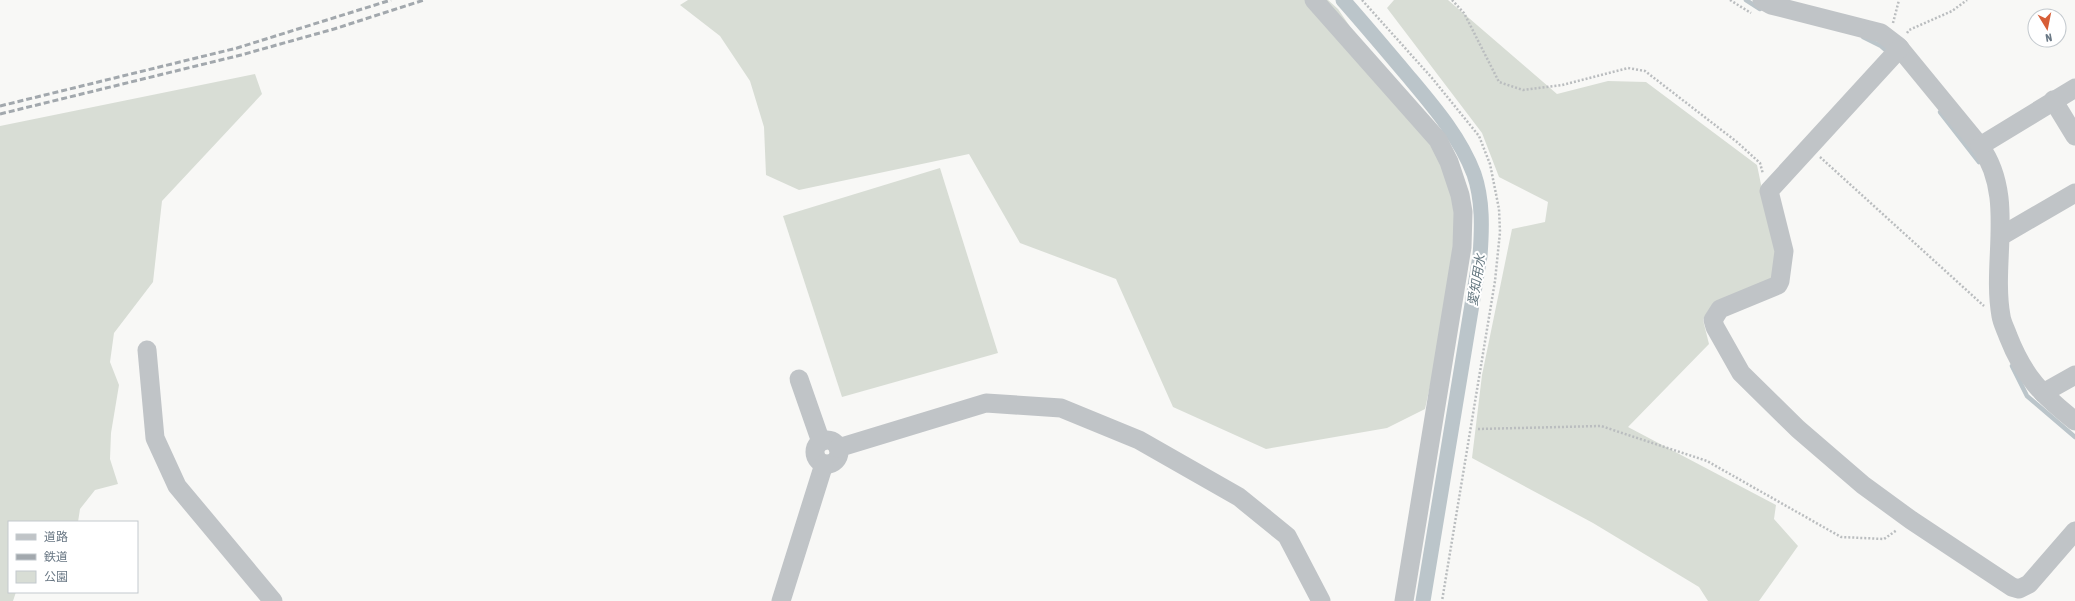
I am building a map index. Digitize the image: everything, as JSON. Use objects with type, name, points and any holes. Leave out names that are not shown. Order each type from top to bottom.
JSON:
[{"type":"street","points":[[1314,0],[1438,140],[1454,175],[1463,212],[1462,247],[1404,601]]},
{"type":"street","points":[[1762,0],[1770,6],[1881,33],[1895,44],[1990,159],[1999,193],[2002,236],[1999,292],[2001,317],[2014,351],[2030,380],[2075,421]]},
{"type":"street","points":[[1895,44],[1811,148],[1769,191],[1784,251],[1780,281],[1778,285],[1720,309],[1713,320],[1714,326],[1741,373],[1798,429],[1863,484],[1911,520],[2012,587],[2020,589],[2029,584],[2075,531]]},
{"type":"street","points":[[1980,146],[2075,88]]},
{"type":"street","points":[[2054,100],[2075,136]]},
{"type":"street","points":[[2002,236],[2075,193]]},
{"type":"street","points":[[147,350],[154,438],[177,486],[273,601]]},
{"type":"street","points":[[2043,393],[2075,375]]},
{"type":"street","points":[[781,601],[824,464],[832,463],[838,459],[799,379]]},
{"type":"street","points":[[830,445],[986,403],[1061,408],[1139,440],[1239,497],[1288,536],[1321,601]]},
{"type":"path","points":[[1452,0],[1464,13],[1499,82],[1523,90],[1562,85],[1628,68],[1645,71],[1737,142],[1760,163],[1769,191]]},
{"type":"path","points":[[1898,0],[1890,33],[1895,44],[1909,30],[1952,11],[1967,0]]},
{"type":"path","points":[[1811,148],[1972,297],[2001,317]]},
{"type":"path","points":[[1478,428],[1601,426],[1707,461],[1841,537],[1884,539],[1911,520]]},
{"type":"green space","points":[[688,0],[1328,0],[1338,9],[1455,181],[1460,251],[1425,409],[1387,428],[1266,449],[1173,407],[1116,279],[1020,243],[969,154],[799,190],[766,175],[764,127],[750,81],[720,36],[680,5]]},
{"type":"green space","points":[[1394,0],[1448,0],[1557,94],[1608,81],[1646,82],[1757,165],[1764,199],[1779,250],[1778,280],[1708,311],[1703,320],[1709,344],[1628,427],[1776,505],[1774,519],[1798,546],[1759,601],[1708,601],[1699,587],[1593,523],[1472,458],[1482,375],[1512,229],[1545,222],[1548,202],[1499,177],[1482,133],[1387,8]]},
{"type":"green space","points":[[255,74],[262,94],[162,201],[153,282],[114,333],[110,362],[119,385],[111,433],[110,459],[118,484],[95,490],[80,509],[78,521],[8,521],[8,593],[16,593],[13,601],[0,601],[0,126]]},
{"type":"green space","points":[[940,168],[998,353],[842,397],[783,216]]},
{"type":"waterway","name":"愛知用水","points":[[1343,0],[1446,123],[1468,160],[1474,174],[1479,194],[1481,225],[1480,256],[1423,601]]},
{"type":"waterway","points":[[1746,0],[1760,9]]},
{"type":"waterway","points":[[1863,37],[1881,46],[1889,53]]},
{"type":"waterway","points":[[1940,112],[1979,162]]},
{"type":"waterway","points":[[2012,366],[2027,396],[2075,437]]},
{"type":"railway","points":[[0,106],[237,48],[391,0]]},
{"type":"railway","points":[[0,114],[241,55],[334,29],[424,0]]}]
